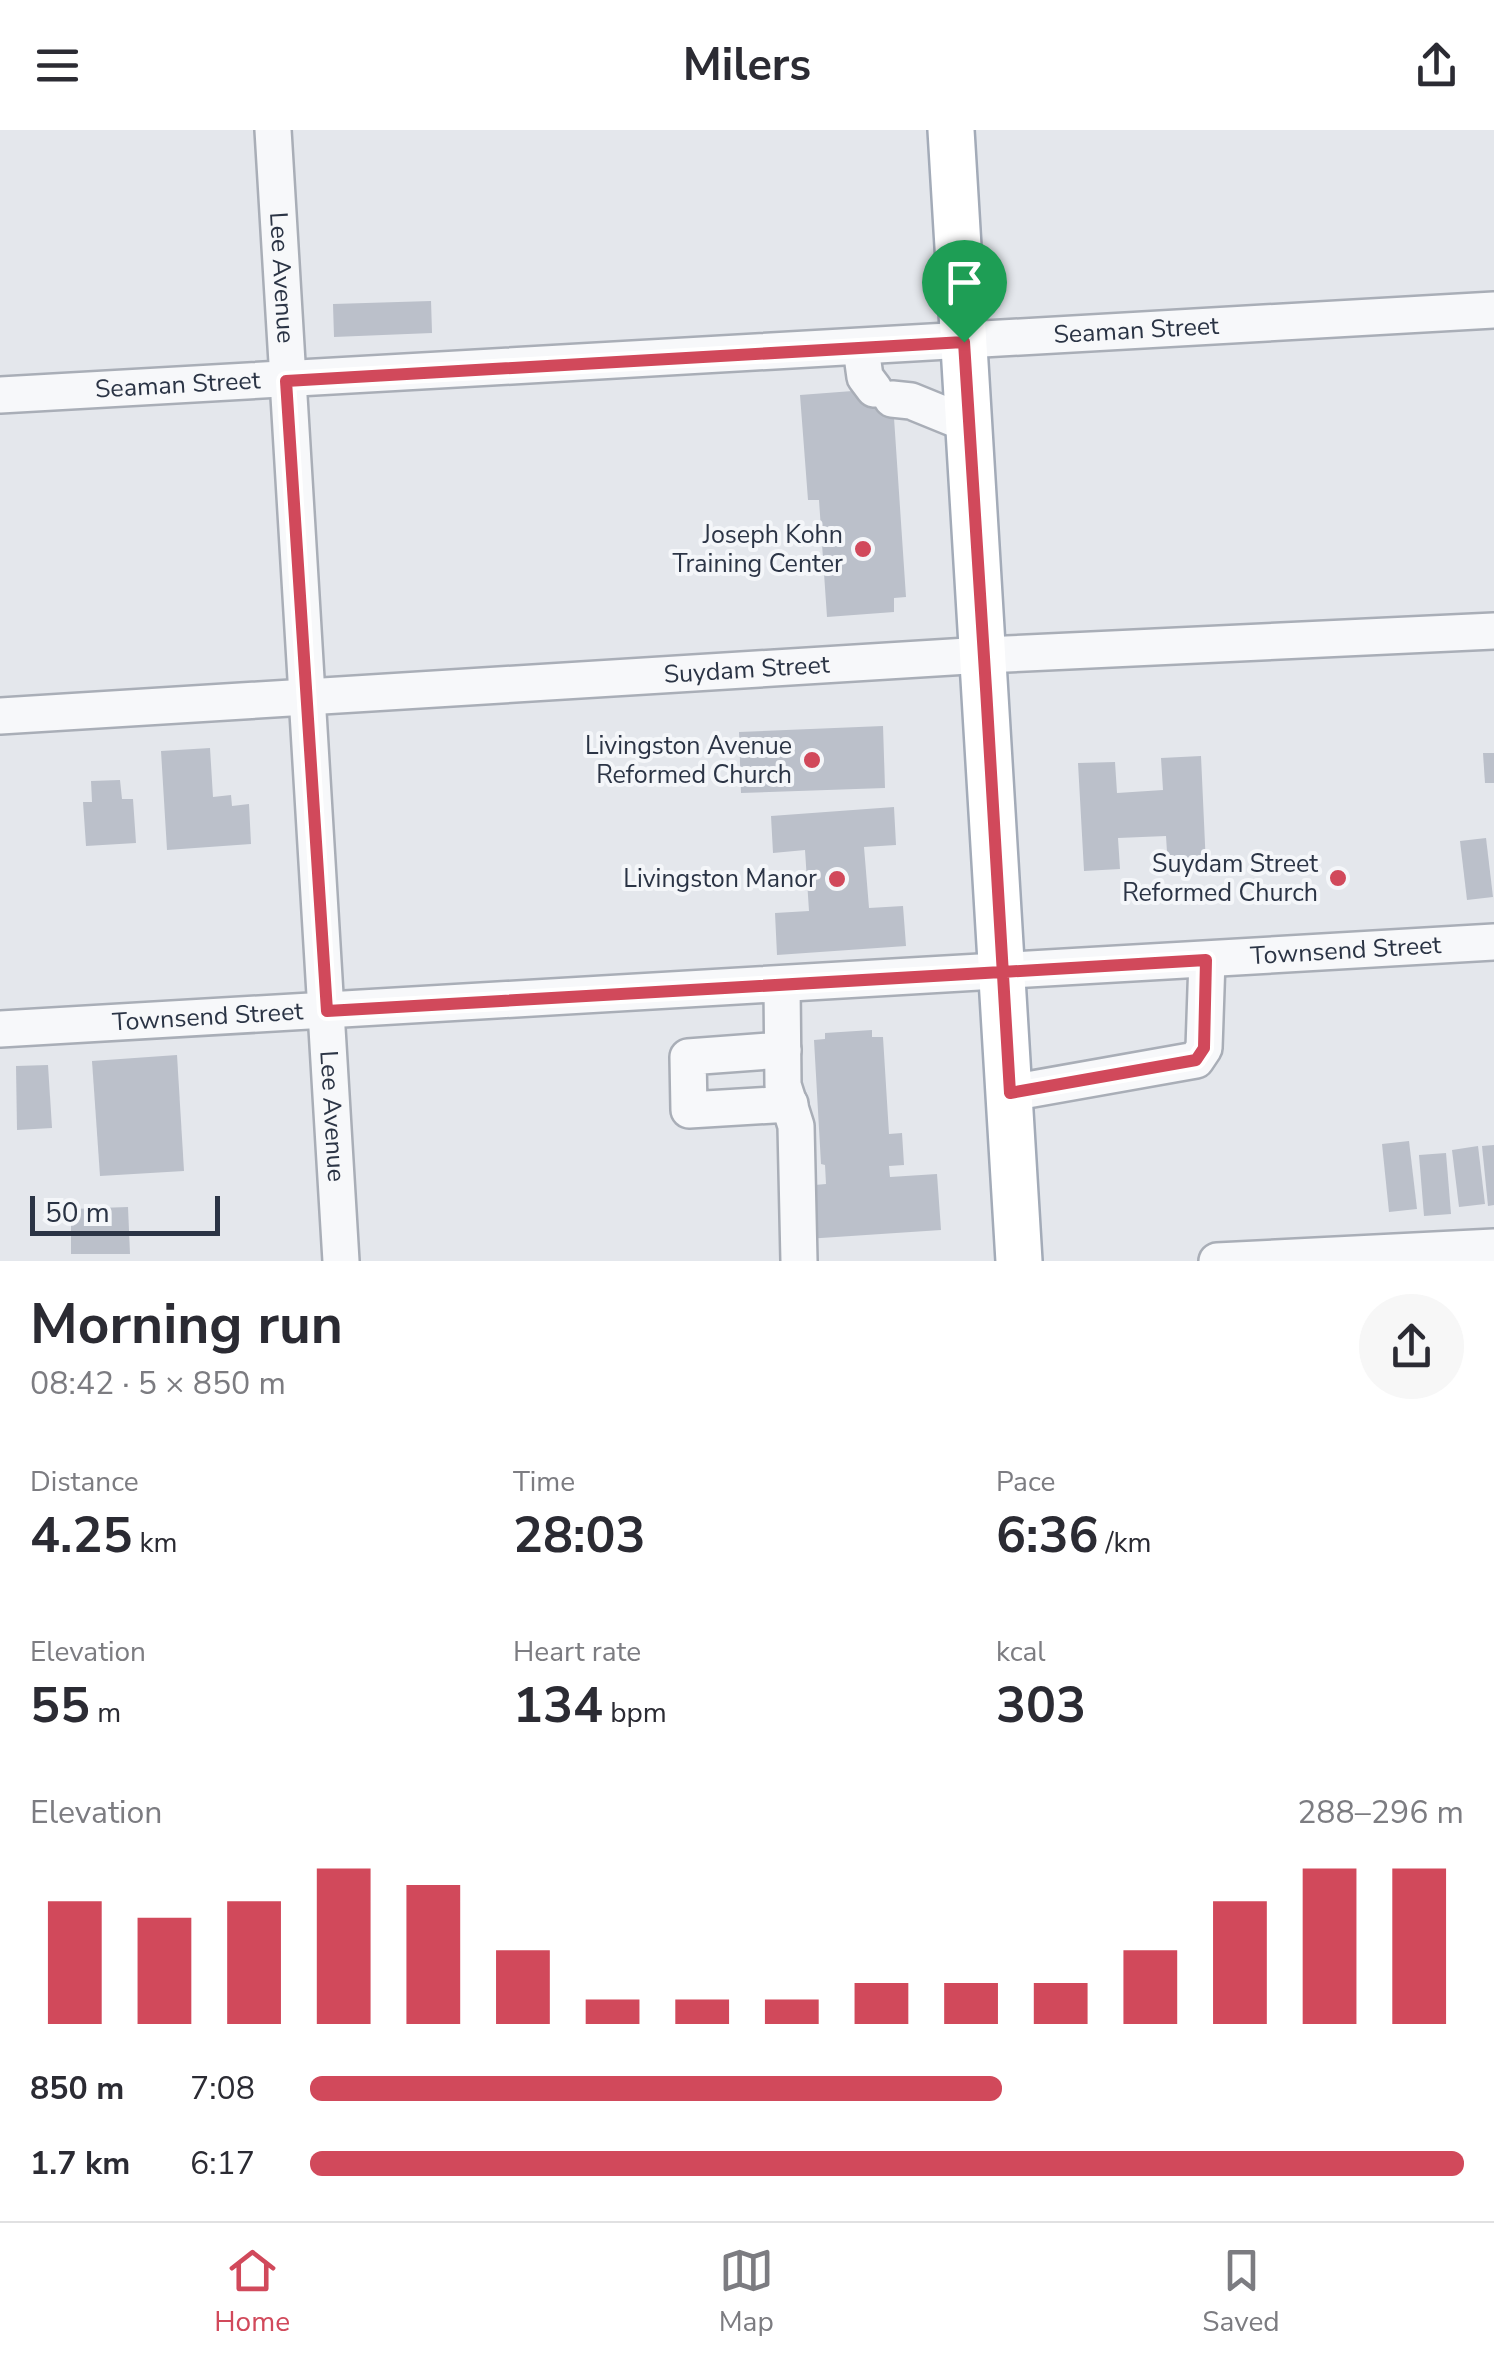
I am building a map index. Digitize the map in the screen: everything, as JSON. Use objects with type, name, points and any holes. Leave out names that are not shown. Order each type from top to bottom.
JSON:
[{"type":"main road","points":[[951,130],[1019,1261]]},
{"type":"street","name":"Lee Avenue","points":[[273,130],[341,1261]]},
{"type":"street","name":"Seaman Street","points":[[0,396],[1494,310]]},
{"type":"street","points":[[861,348],[865,377],[883,394],[970,424]]},
{"type":"street","name":"Suydam Street","points":[[0,716],[984,656],[1494,632]]},
{"type":"street","name":"Townsend Street","points":[[0,1029],[1494,942]]},
{"type":"street","points":[[1010,1093],[1196,1060],[1204,1048],[1206,960]]},
{"type":"street","points":[[782,985],[784,1085],[796,1126],[798,1261]]},
{"type":"street","points":[[783,1050],[688,1057],[689,1110],[790,1104]]},
{"type":"street","points":[[1218,1261],[1494,1247]]},
{"type":"building","points":[[431,301],[432,333],[334,337],[333,304]]},
{"type":"building","name":"Joseph Kohn Training Center","points":[[892,388],[906,597],[894,598],[894,612],[827,617],[819,500],[808,500],[800,395]]},
{"type":"building","name":"Livingston Avenue Reformed Church","points":[[883,726],[885,788],[741,793],[739,732]]},
{"type":"building","points":[[210,748],[213,797],[231,795],[232,806],[249,804],[251,844],[167,850],[161,751]]},
{"type":"building","points":[[1483,753],[1494,753],[1494,783],[1485,783]]},
{"type":"building","points":[[1201,756],[1206,866],[1168,868],[1166,836],[1118,838],[1120,869],[1084,871],[1078,763],[1115,762],[1117,793],[1163,790],[1161,758]]},
{"type":"building","points":[[120,780],[122,799],[133,799],[136,843],[86,846],[83,802],[92,802],[91,781]]},
{"type":"building","name":"Livingston Manor","points":[[894,807],[896,845],[864,847],[869,908],[903,906],[906,946],[777,955],[775,913],[809,911],[805,850],[773,853],[771,816]]},
{"type":"building","points":[[1486,838],[1493,897],[1467,900],[1460,841]]},
{"type":"building","points":[[872,1030],[872,1037],[883,1037],[889,1134],[902,1133],[904,1165],[889,1166],[890,1177],[937,1174],[941,1230],[806,1239],[803,1186],[826,1184],[825,1165],[821,1164],[814,1040],[825,1039],[825,1033]]},
{"type":"building","points":[[177,1055],[184,1171],[100,1176],[92,1061]]},
{"type":"building","points":[[48,1065],[52,1128],[17,1130],[16,1066]]},
{"type":"building","points":[[1409,1141],[1417,1209],[1389,1212],[1382,1144]]},
{"type":"building","points":[[1494,1145],[1494,1205],[1488,1206],[1482,1146]]},
{"type":"building","points":[[1478,1146],[1485,1204],[1459,1207],[1452,1150]]},
{"type":"building","points":[[1446,1153],[1451,1214],[1424,1216],[1419,1155]]},
{"type":"building","points":[[128,1207],[130,1254],[71,1254],[71,1209]]},
{"type":"place","name":"Joseph Kohn Training Center","points":[[863,549]]},
{"type":"place","name":"Livingston Avenue Reformed Church","points":[[812,760]]},
{"type":"place","name":"Suydam Street Reformed Church","points":[[1338,878]]},
{"type":"place","name":"Livingston Manor","points":[[837,879]]},
{"type":"route","points":[[964,342],[286,381],[327,1011],[1002,972],[1050,970],[1206,960],[1204,1048],[1196,1060],[1010,1093],[1002,972],[982,620],[964,342]]}]
